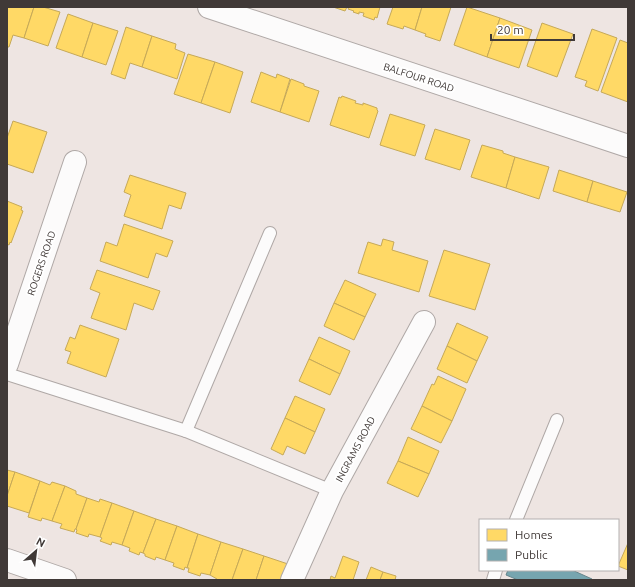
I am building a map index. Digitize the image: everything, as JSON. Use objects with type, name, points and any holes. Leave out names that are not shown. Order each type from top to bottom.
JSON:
[{"type":"street","name":"BALFOUR ROAD","points":[[209,7],[628,146]]},
{"type":"street","name":"ROGERS ROAD","points":[[7,364],[75,162]]},
{"type":"street","name":"INGRAMS ROAD","points":[[292,580],[332,491],[424,322]]},
{"type":"street","points":[[7,560],[65,580]]},
{"type":"lane","points":[[186,431],[270,233]]},
{"type":"lane","points":[[7,374],[186,431],[332,491]]},
{"type":"lane","points":[[516,519],[557,420]]},
{"type":"building: Homes","points":[[7,7],[34,7],[24,38],[13,35],[9,47],[7,47]]},
{"type":"building: Homes","points":[[34,7],[43,7],[60,12],[48,46],[24,38]]},
{"type":"building: Homes","points":[[333,7],[347,7],[345,11]]},
{"type":"building: Homes","points":[[349,7],[380,7],[377,18],[375,17],[374,20],[363,16],[364,13],[359,12],[359,14],[353,12],[354,11],[348,9]]},
{"type":"building: Homes","points":[[393,7],[422,7],[415,30],[404,26],[403,29],[387,24]]},
{"type":"building: Homes","points":[[422,7],[451,7],[440,41],[425,36],[426,34],[415,30]]},
{"type":"building: Homes","points":[[467,7],[500,18],[487,57],[454,45]]},
{"type":"building: Homes","points":[[68,14],[93,23],[82,57],[56,48]]},
{"type":"building: Homes","points":[[500,18],[532,30],[519,68],[487,57]]},
{"type":"building: Homes","points":[[93,23],[118,31],[106,65],[82,57]]},
{"type":"building: Homes","points":[[542,23],[573,34],[557,77],[527,66]]},
{"type":"building: Homes","points":[[126,27],[152,36],[142,67],[130,63],[125,79],[111,74]]},
{"type":"building: Homes","points":[[592,29],[617,38],[598,91],[585,86],[587,81],[575,77]]},
{"type":"building: Homes","points":[[152,36],[176,44],[175,49],[185,53],[177,79],[142,67]]},
{"type":"building: Homes","points":[[620,40],[628,43],[628,102],[601,92]]},
{"type":"building: Homes","points":[[188,54],[215,62],[201,103],[174,94]]},
{"type":"building: Homes","points":[[215,62],[243,72],[230,113],[201,103]]},
{"type":"building: Homes","points":[[261,72],[276,78],[277,74],[290,79],[280,112],[251,102]]},
{"type":"building: Homes","points":[[291,79],[304,84],[304,86],[319,91],[309,122],[280,112]]},
{"type":"building: Homes","points":[[342,96],[356,101],[355,103],[363,105],[363,103],[377,108],[378,111],[369,138],[330,125],[339,97],[341,98]]},
{"type":"building: Homes","points":[[390,114],[425,125],[415,156],[380,145]]},
{"type":"building: Homes","points":[[13,121],[47,132],[33,173],[7,164],[7,138]]},
{"type":"building: Homes","points":[[435,129],[470,140],[460,170],[425,159]]},
{"type":"building: Homes","points":[[482,145],[503,151],[503,153],[515,157],[506,188],[471,177]]},
{"type":"building: Homes","points":[[515,157],[549,167],[539,199],[506,188]]},
{"type":"building: Homes","points":[[559,170],[593,181],[587,202],[553,191]]},
{"type":"building: Homes","points":[[130,175],[186,193],[181,209],[169,205],[162,229],[124,216],[131,195],[124,192]]},
{"type":"building: Homes","points":[[593,181],[627,192],[620,212],[587,202]]},
{"type":"building: Homes","points":[[7,201],[22,207],[21,210],[23,211],[9,245],[7,244]]},
{"type":"building: Homes","points":[[124,224],[173,241],[167,257],[156,253],[148,278],[100,261],[106,242],[117,246]]},
{"type":"building: Homes","points":[[383,239],[394,242],[392,250],[428,261],[419,292],[358,273],[368,242],[381,246]]},
{"type":"building: Homes","points":[[444,250],[490,264],[475,310],[429,296]]},
{"type":"building: Homes","points":[[97,270],[160,291],[153,310],[134,303],[126,330],[91,318],[100,293],[90,289]]},
{"type":"building: Homes","points":[[345,280],[376,294],[365,317],[334,303]]},
{"type":"building: Homes","points":[[334,303],[365,317],[354,340],[324,326]]},
{"type":"building: Homes","points":[[457,323],[488,337],[477,361],[447,346]]},
{"type":"building: Homes","points":[[80,325],[119,339],[106,377],[67,363],[71,352],[65,350],[70,337],[75,339]]},
{"type":"building: Homes","points":[[319,337],[350,351],[340,374],[309,359]]},
{"type":"building: Homes","points":[[447,346],[477,361],[467,383],[437,369]]},
{"type":"building: Homes","points":[[309,359],[340,374],[330,395],[299,381]]},
{"type":"building: Homes","points":[[438,376],[466,389],[452,421],[422,406],[432,384],[434,385]]},
{"type":"building: Homes","points":[[295,396],[325,409],[315,432],[285,418]]},
{"type":"building: Homes","points":[[422,406],[452,421],[441,443],[411,429]]},
{"type":"building: Homes","points":[[285,418],[315,432],[305,454],[287,446],[283,455],[271,449]]},
{"type":"building: Homes","points":[[408,437],[439,451],[429,474],[398,461]]},
{"type":"building: Homes","points":[[398,461],[429,474],[418,497],[387,483]]},
{"type":"building: Homes","points":[[7,470],[15,472],[7,496]]},
{"type":"building: Homes","points":[[15,472],[40,481],[29,513],[7,506],[7,496]]},
{"type":"building: Homes","points":[[40,481],[50,485],[52,482],[65,486],[52,521],[42,518],[41,521],[28,517]]},
{"type":"building: Homes","points":[[65,486],[76,491],[76,494],[87,498],[74,532],[60,528],[62,524],[52,521]]},
{"type":"building: Homes","points":[[87,498],[99,502],[100,499],[112,503],[100,537],[89,534],[88,537],[76,533]]},
{"type":"building: Homes","points":[[112,503],[134,511],[122,545],[112,542],[111,545],[100,541],[102,538],[100,537]]},
{"type":"building: Homes","points":[[134,511],[156,519],[143,553],[140,552],[139,555],[129,551],[130,548],[122,545]]},
{"type":"building: Homes","points":[[156,519],[177,526],[165,560],[156,557],[155,560],[145,556],[143,553]]},
{"type":"building: Homes","points":[[177,526],[198,534],[187,568],[185,567],[184,570],[173,566],[174,563],[165,560]]},
{"type":"building: Homes","points":[[198,534],[221,542],[210,575],[201,573],[200,576],[188,572],[189,568],[187,568]]},
{"type":"building: Homes","points":[[221,542],[243,549],[232,580],[217,580],[210,575]]},
{"type":"building: Homes","points":[[628,543],[628,570],[619,566]]},
{"type":"building: Homes","points":[[243,549],[264,556],[256,580],[232,580]]},
{"type":"building: Homes","points":[[264,556],[288,564],[283,580],[256,580]]},
{"type":"building: Homes","points":[[343,556],[359,562],[353,580],[330,580],[331,576],[335,578]]},
{"type":"building: Homes","points":[[371,567],[383,572],[380,580],[366,580]]},
{"type":"building: Homes","points":[[383,572],[396,576],[395,580],[380,580]]},
{"type":"building: Public","points":[[508,571],[574,571],[592,580],[518,580],[506,575]]}]
